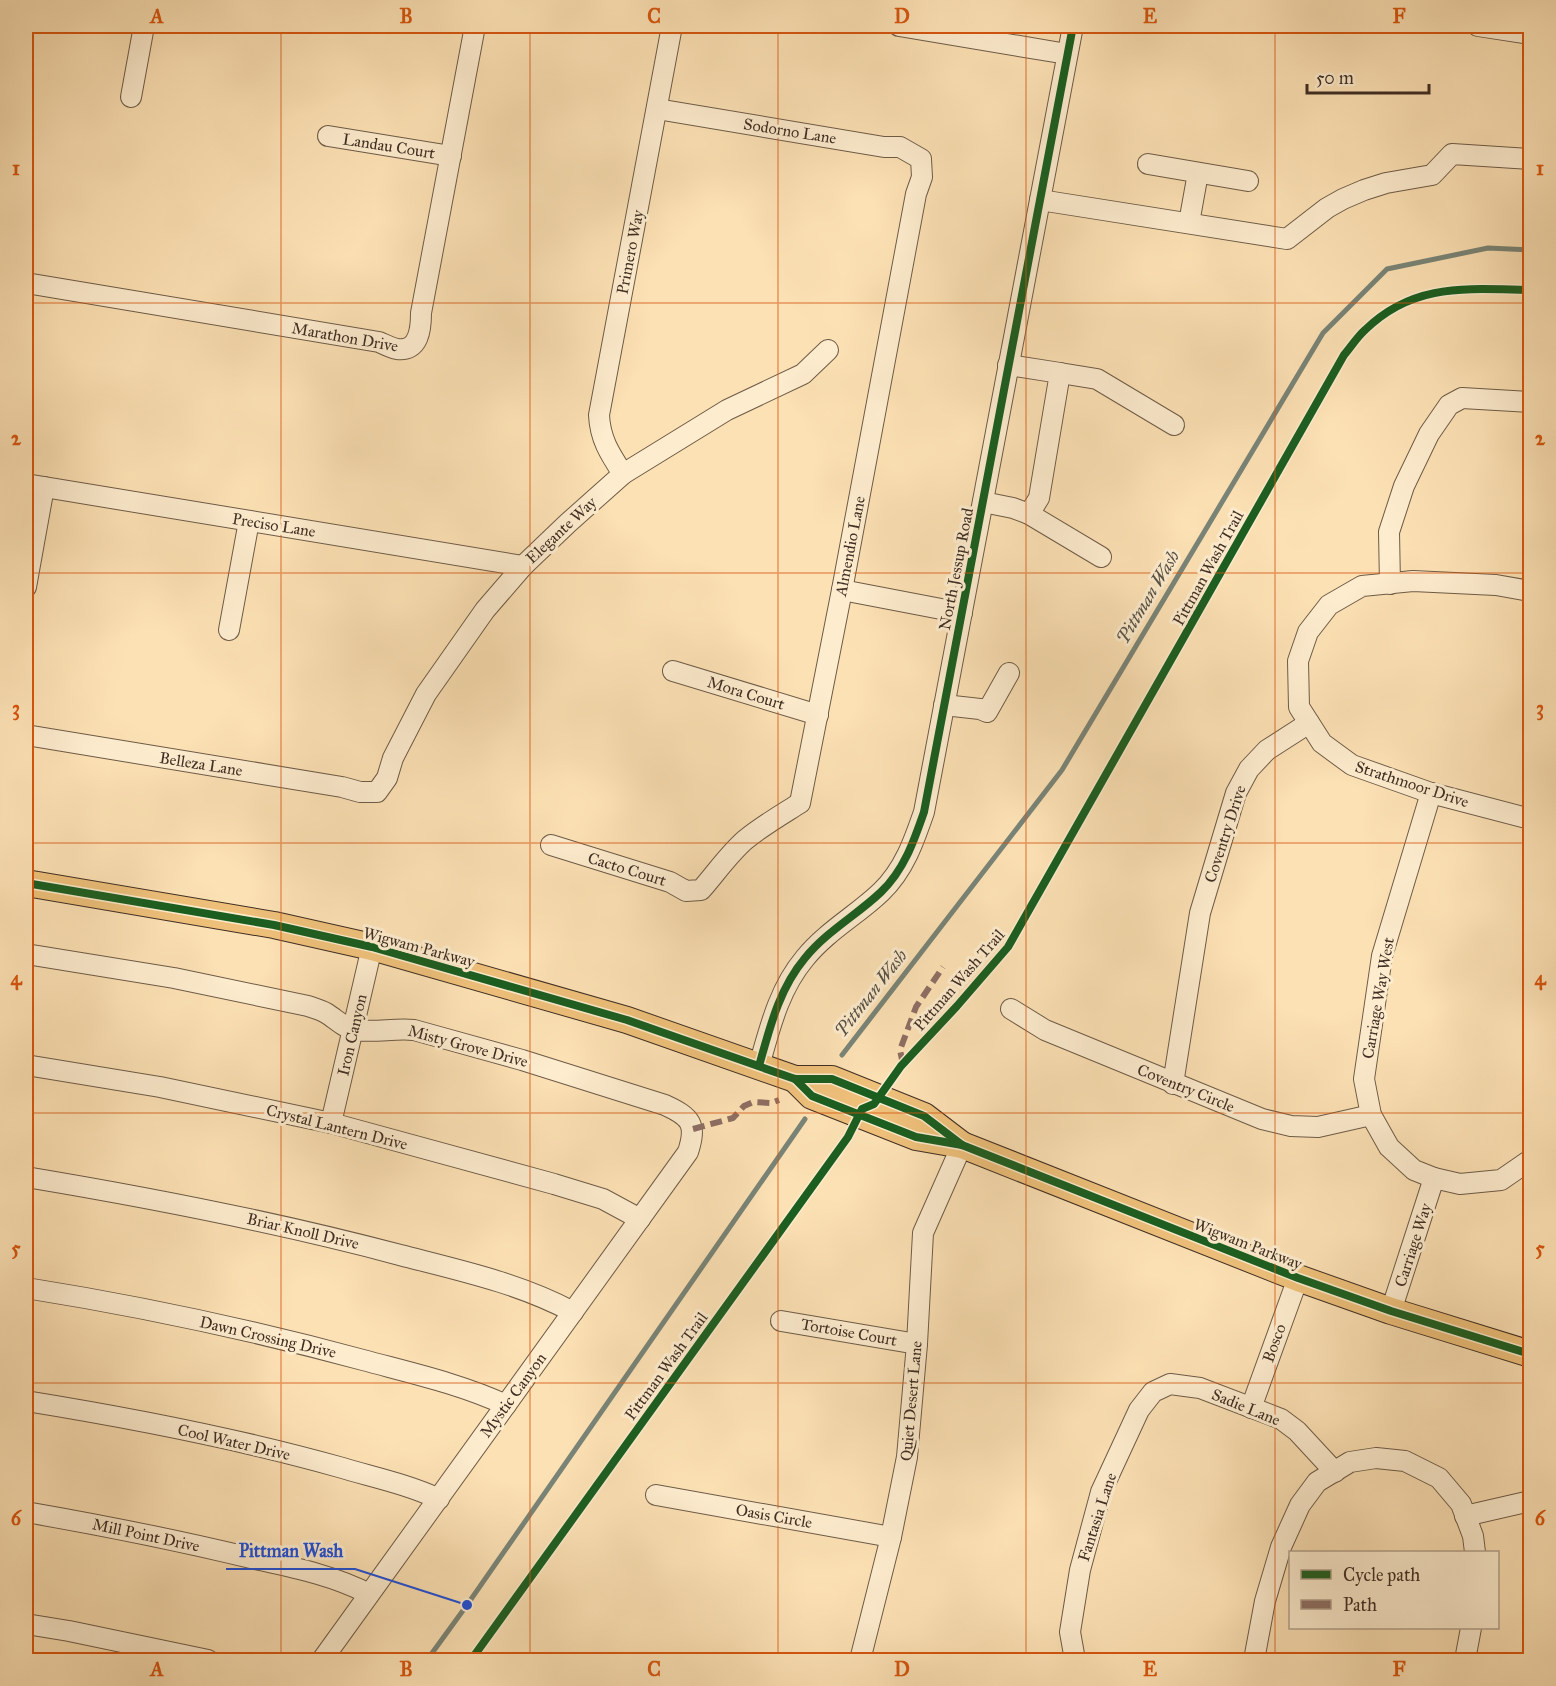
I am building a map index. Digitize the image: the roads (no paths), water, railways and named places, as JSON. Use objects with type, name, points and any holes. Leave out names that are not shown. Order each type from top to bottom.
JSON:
[{"type":"main road","name":"Wigwam Parkway","points":[[26,883],[274,925],[372,947],[627,1020],[795,1079],[832,1079],[924,1116],[962,1145],[1298,1278],[1391,1311],[1530,1354]]},
{"type":"street","points":[[131,97],[144,26]]},
{"type":"street","name":"Marathon Drive","points":[[26,283],[378,342],[399,349],[412,345],[421,333],[421,313],[475,26]]},
{"type":"street","name":"Primero Way","points":[[623,474],[607,448],[600,431],[599,415],[672,26]]},
{"type":"street","points":[[899,26],[1067,54]]},
{"type":"street","name":"North Jessup Road","points":[[759,1066],[775,1012],[788,982],[805,957],[827,935],[882,891],[899,869],[913,844],[924,812],[1073,26]]},
{"type":"street","points":[[1478,26],[1524,31]]},
{"type":"street","name":"Sodorno Lane","points":[[657,109],[884,147],[900,147],[921,159]]},
{"type":"street","name":"Landau Court","points":[[328,136],[451,156]]},
{"type":"street","points":[[1040,200],[1287,239],[1326,208],[1364,190],[1386,183],[1432,175],[1452,154],[1530,159]]},
{"type":"street","name":"Almendio Lane","points":[[701,890],[720,866],[744,842],[763,826],[800,803],[916,194],[922,177],[921,159]]},
{"type":"street","points":[[1148,164],[1248,181]]},
{"type":"street","points":[[1190,224],[1198,173]]},
{"type":"street","name":"Elegante Way","points":[[377,792],[387,778],[393,758],[426,694],[485,610],[523,566],[623,474],[726,410],[803,374],[828,350]]},
{"type":"street","points":[[1008,366],[1097,379],[1174,425]]},
{"type":"street","points":[[1029,514],[1039,498],[1060,373]]},
{"type":"street","points":[[1390,584],[1389,532],[1404,486],[1429,434],[1449,405],[1462,398],[1530,402]]},
{"type":"street","points":[[26,587],[35,485]]},
{"type":"street","name":"Preciso Lane","points":[[35,485],[523,566]]},
{"type":"street","points":[[982,502],[1013,508],[1029,514],[1101,557]]},
{"type":"street","points":[[229,630],[249,521]]},
{"type":"street","points":[[1310,723],[1299,707],[1298,661],[1308,632],[1329,605],[1362,586],[1413,581],[1496,585],[1530,591]]},
{"type":"street","points":[[842,590],[962,613]]},
{"type":"street","name":"Mora Court","points":[[673,671],[818,715]]},
{"type":"street","points":[[945,705],[980,709],[987,712],[1009,673]]},
{"type":"street","name":"Strathmoor Drive","points":[[1310,723],[1322,743],[1352,765],[1431,793],[1530,819]]},
{"type":"street","name":"Coventry Drive","points":[[1173,1084],[1200,913],[1236,793],[1249,769],[1267,750],[1310,723]]},
{"type":"street","name":"Belleza Lane","points":[[26,735],[342,787],[360,792],[377,792]]},
{"type":"street","name":"Carriage Way West","points":[[1431,793],[1382,956],[1364,1078],[1371,1115],[1389,1147],[1414,1170],[1434,1178],[1460,1184],[1501,1180],[1528,1167]]},
{"type":"street","name":"Cacto Court","points":[[551,845],[670,882],[686,891],[701,890]]},
{"type":"street","name":"Iron Canyon","points":[[331,1123],[372,947]]},
{"type":"street","points":[[26,954],[174,978],[308,1006],[326,1013],[336,1022],[353,1030]]},
{"type":"street","name":"Coventry Circle","points":[[1011,1009],[1045,1030],[1262,1119],[1291,1126],[1318,1127],[1371,1115]]},
{"type":"street","name":"Misty Grove Drive","points":[[353,1030],[376,1031],[395,1028],[414,1030],[522,1060],[665,1105],[683,1113],[692,1125]]},
{"type":"street","name":"Crystal Lantern Drive","points":[[26,1065],[160,1087],[331,1123],[603,1199],[640,1219]]},
{"type":"street","name":"Mystic Canyon","points":[[322,1660],[688,1152],[693,1137],[692,1125]]},
{"type":"street","name":"Quiet Desert Lane","points":[[860,1660],[891,1537],[907,1457],[917,1344],[923,1233],[962,1145]]},
{"type":"street","name":"Briar Knoll Drive","points":[[26,1177],[141,1196],[241,1216],[351,1242],[506,1284],[550,1300],[573,1312]]},
{"type":"street","name":"Carriage Way","points":[[1391,1311],[1434,1178]]},
{"type":"street","name":"Bosco","points":[[1251,1408],[1298,1278]]},
{"type":"street","name":"Dawn Crossing Drive","points":[[26,1288],[118,1303],[322,1349],[446,1383],[506,1405]]},
{"type":"street","name":"Tortoise Court","points":[[781,1321],[917,1344]]},
{"type":"street","name":"Sadie Lane","points":[[1161,1388],[1170,1384],[1200,1388],[1281,1419],[1297,1431],[1335,1472]]},
{"type":"street","name":"Fantasia Lane","points":[[1075,1660],[1070,1632],[1080,1570],[1101,1492],[1139,1410],[1152,1392],[1161,1388]]},
{"type":"street","name":"Cool Water Drive","points":[[26,1401],[222,1438],[313,1460],[422,1491],[439,1499]]},
{"type":"street","points":[[1254,1660],[1265,1602],[1281,1547],[1300,1505],[1317,1482],[1350,1462],[1376,1458],[1405,1461],[1439,1478],[1461,1504],[1473,1536],[1475,1551]]},
{"type":"street","name":"Oasis Circle","points":[[656,1495],[891,1537]]},
{"type":"street","points":[[1465,1516],[1530,1503]]},
{"type":"street","name":"Mill Point Drive","points":[[26,1512],[112,1527],[312,1572],[356,1587],[369,1594]]},
{"type":"street","points":[[26,1624],[208,1660]]},
{"type":"street","points":[[1465,1660],[1471,1629]]},
{"type":"waterway","name":"Pittman Wash","points":[[842,1055],[1062,770],[1323,333],[1387,269],[1488,248],[1530,250]]},
{"type":"waterway","name":"Pittman Wash","points":[[427,1660],[805,1119]]},
{"type":"place","name":"Pittman Wash","points":[[467,1605]]}]
